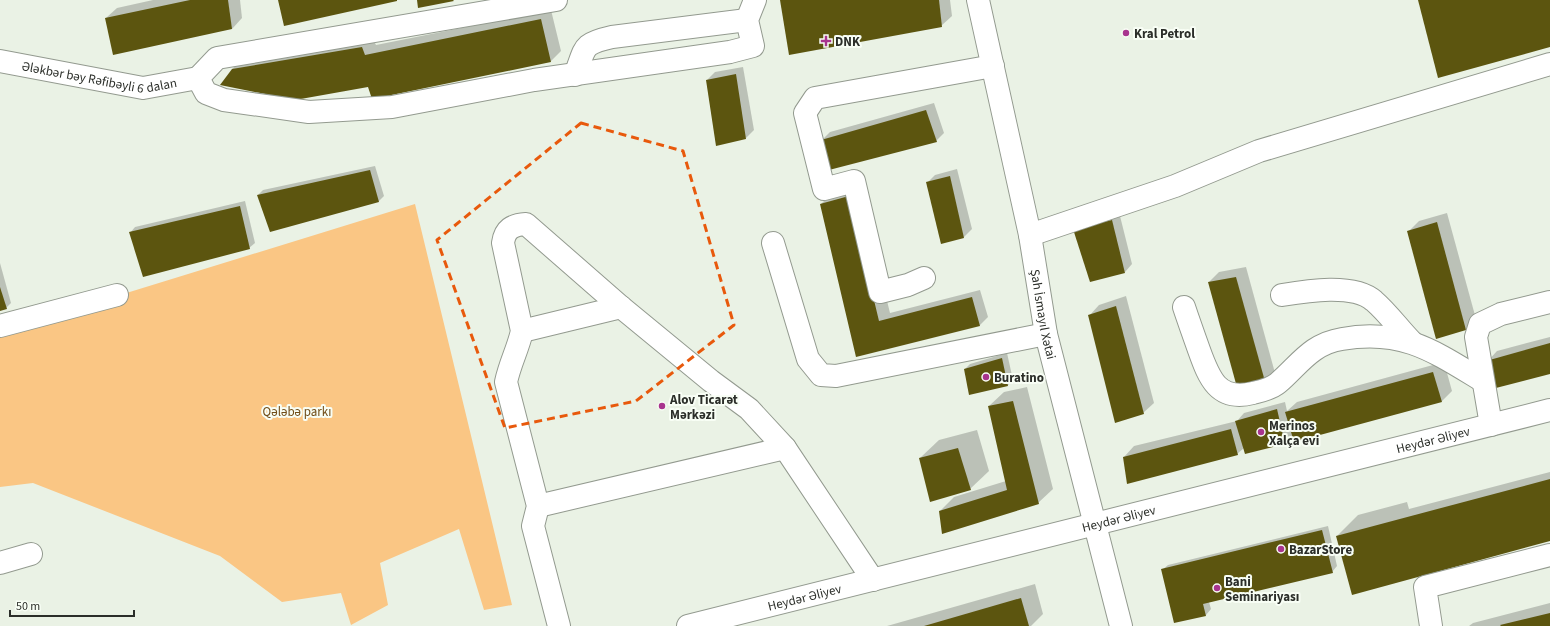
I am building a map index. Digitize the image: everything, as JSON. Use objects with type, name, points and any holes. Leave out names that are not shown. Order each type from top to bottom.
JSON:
[{"type":"main road","points":[[556,0],[217,58],[198,78],[206,94],[224,100],[309,112],[392,107],[534,80],[730,52],[753,46],[747,20],[754,0]]},
{"type":"main road","name":"Şah İsmayıl Xətai","points":[[978,0],[1030,235],[1046,334],[1121,626]]},
{"type":"main road","points":[[575,75],[587,46],[593,41],[612,37],[747,20]]},
{"type":"main road","name":"Ələkbər bəy Rəfibəyli 6 dalan","points":[[0,61],[143,88],[198,78]]},
{"type":"main road","points":[[1030,235],[1175,186],[1259,151],[1550,64]]},
{"type":"main road","points":[[924,278],[880,292],[854,181],[824,189],[805,113],[815,98],[993,66]]},
{"type":"main road","points":[[559,626],[533,526],[538,506],[506,382],[510,364],[522,331],[503,243],[508,229],[517,224],[526,224],[621,307],[711,381],[749,409],[785,448],[873,580]]},
{"type":"main road","points":[[773,243],[808,359],[821,375],[836,376],[1046,334]]},
{"type":"main road","points":[[1282,295],[1319,289],[1352,292],[1373,300],[1412,342]]},
{"type":"main road","points":[[0,326],[117,294]]},
{"type":"main road","points":[[1491,425],[1476,337],[1480,324],[1501,314],[1550,302]]},
{"type":"main road","points":[[522,331],[621,307]]},
{"type":"main road","points":[[1184,307],[1208,374],[1216,385],[1234,395],[1245,395],[1265,390],[1277,384],[1308,353],[1322,344],[1342,339],[1371,336],[1395,338],[1412,342],[1432,350],[1483,381]]},
{"type":"main road","name":"Heydər Əliyev","points":[[688,626],[1550,410]]},
{"type":"main road","points":[[538,506],[785,448]]},
{"type":"main road","points":[[0,563],[31,554]]},
{"type":"main road","points":[[1430,626],[1425,587],[1550,555]]},
{"type":"highlighted area","points":[[581,123],[683,151],[734,325],[636,401],[505,428],[437,240]]},
{"type":"green space","name":"Qələbə parkı","points":[[415,204],[512,605],[484,610],[459,529],[380,563],[388,605],[351,625],[341,593],[282,602],[220,556],[33,483],[0,487],[0,332]]},
{"type":"building","points":[[190,0],[228,0],[232,29],[113,55],[105,18]]},
{"type":"building","points":[[278,0],[397,0],[397,1],[284,26]]},
{"type":"building","points":[[417,0],[453,0],[454,1],[418,8]]},
{"type":"building","name":"DNK","points":[[780,0],[939,0],[942,27],[789,55]]},
{"type":"building","points":[[1418,0],[1550,0],[1550,47],[1438,78]]},
{"type":"building","points":[[541,19],[551,62],[372,99],[368,87],[295,100],[220,85],[232,69],[362,47],[365,55]]},
{"type":"building","points":[[736,74],[746,139],[716,146],[706,80]]},
{"type":"building","points":[[926,110],[937,142],[829,170],[821,140]]},
{"type":"building","points":[[370,170],[379,202],[270,232],[257,195]]},
{"type":"building","points":[[950,176],[964,238],[941,244],[926,182]]},
{"type":"building","points":[[849,196],[879,321],[972,297],[980,326],[856,357],[820,204]]},
{"type":"building","points":[[240,206],[250,249],[143,277],[129,232]]},
{"type":"building","points":[[1112,220],[1125,273],[1090,282],[1073,229]]},
{"type":"building","points":[[1437,222],[1466,330],[1436,339],[1407,231]]},
{"type":"building","points":[[1236,277],[1266,385],[1238,391],[1208,282]]},
{"type":"building","points":[[0,287],[7,309],[0,311]]},
{"type":"building","points":[[1116,306],[1144,414],[1115,423],[1088,315]]},
{"type":"building","points":[[1550,343],[1550,374],[1492,389],[1486,361]]},
{"type":"building","name":"Buratino","points":[[1002,358],[1008,386],[969,395],[964,369]]},
{"type":"building","points":[[1433,372],[1442,402],[1294,442],[1285,412]]},
{"type":"building","points":[[1013,401],[1039,504],[942,534],[939,511],[1007,490],[988,406]]},
{"type":"building","name":"Merinos Xalça evi","points":[[1277,409],[1285,444],[1245,454],[1235,421]]},
{"type":"building","points":[[1231,429],[1238,455],[1127,484],[1123,457]]},
{"type":"building","points":[[958,448],[971,490],[930,502],[919,458]]},
{"type":"building","points":[[1550,479],[1550,541],[1352,595],[1336,536]]},
{"type":"building","name":"Bani Seminariyası","points":[[1322,530],[1333,573],[1203,604],[1206,616],[1174,623],[1161,569]]},
{"type":"building","points":[[1021,598],[1029,626],[924,626]]},
{"type":"building","points":[[1550,613],[1550,626],[1500,625]]},
{"type":"place","name":"Kral Petrol","points":[[1126,33]]},
{"type":"place","name":"DNK","points":[[826,41]]},
{"type":"place","name":"Buratino","points":[[986,377]]},
{"type":"place","name":"Alov Ticarət Mərkəzi","points":[[662,406]]},
{"type":"place","name":"Merinos Xalça evi","points":[[1261,432]]},
{"type":"place","name":"BazarStore","points":[[1281,549]]},
{"type":"place","name":"Bani Seminariyası","points":[[1217,588]]}]
